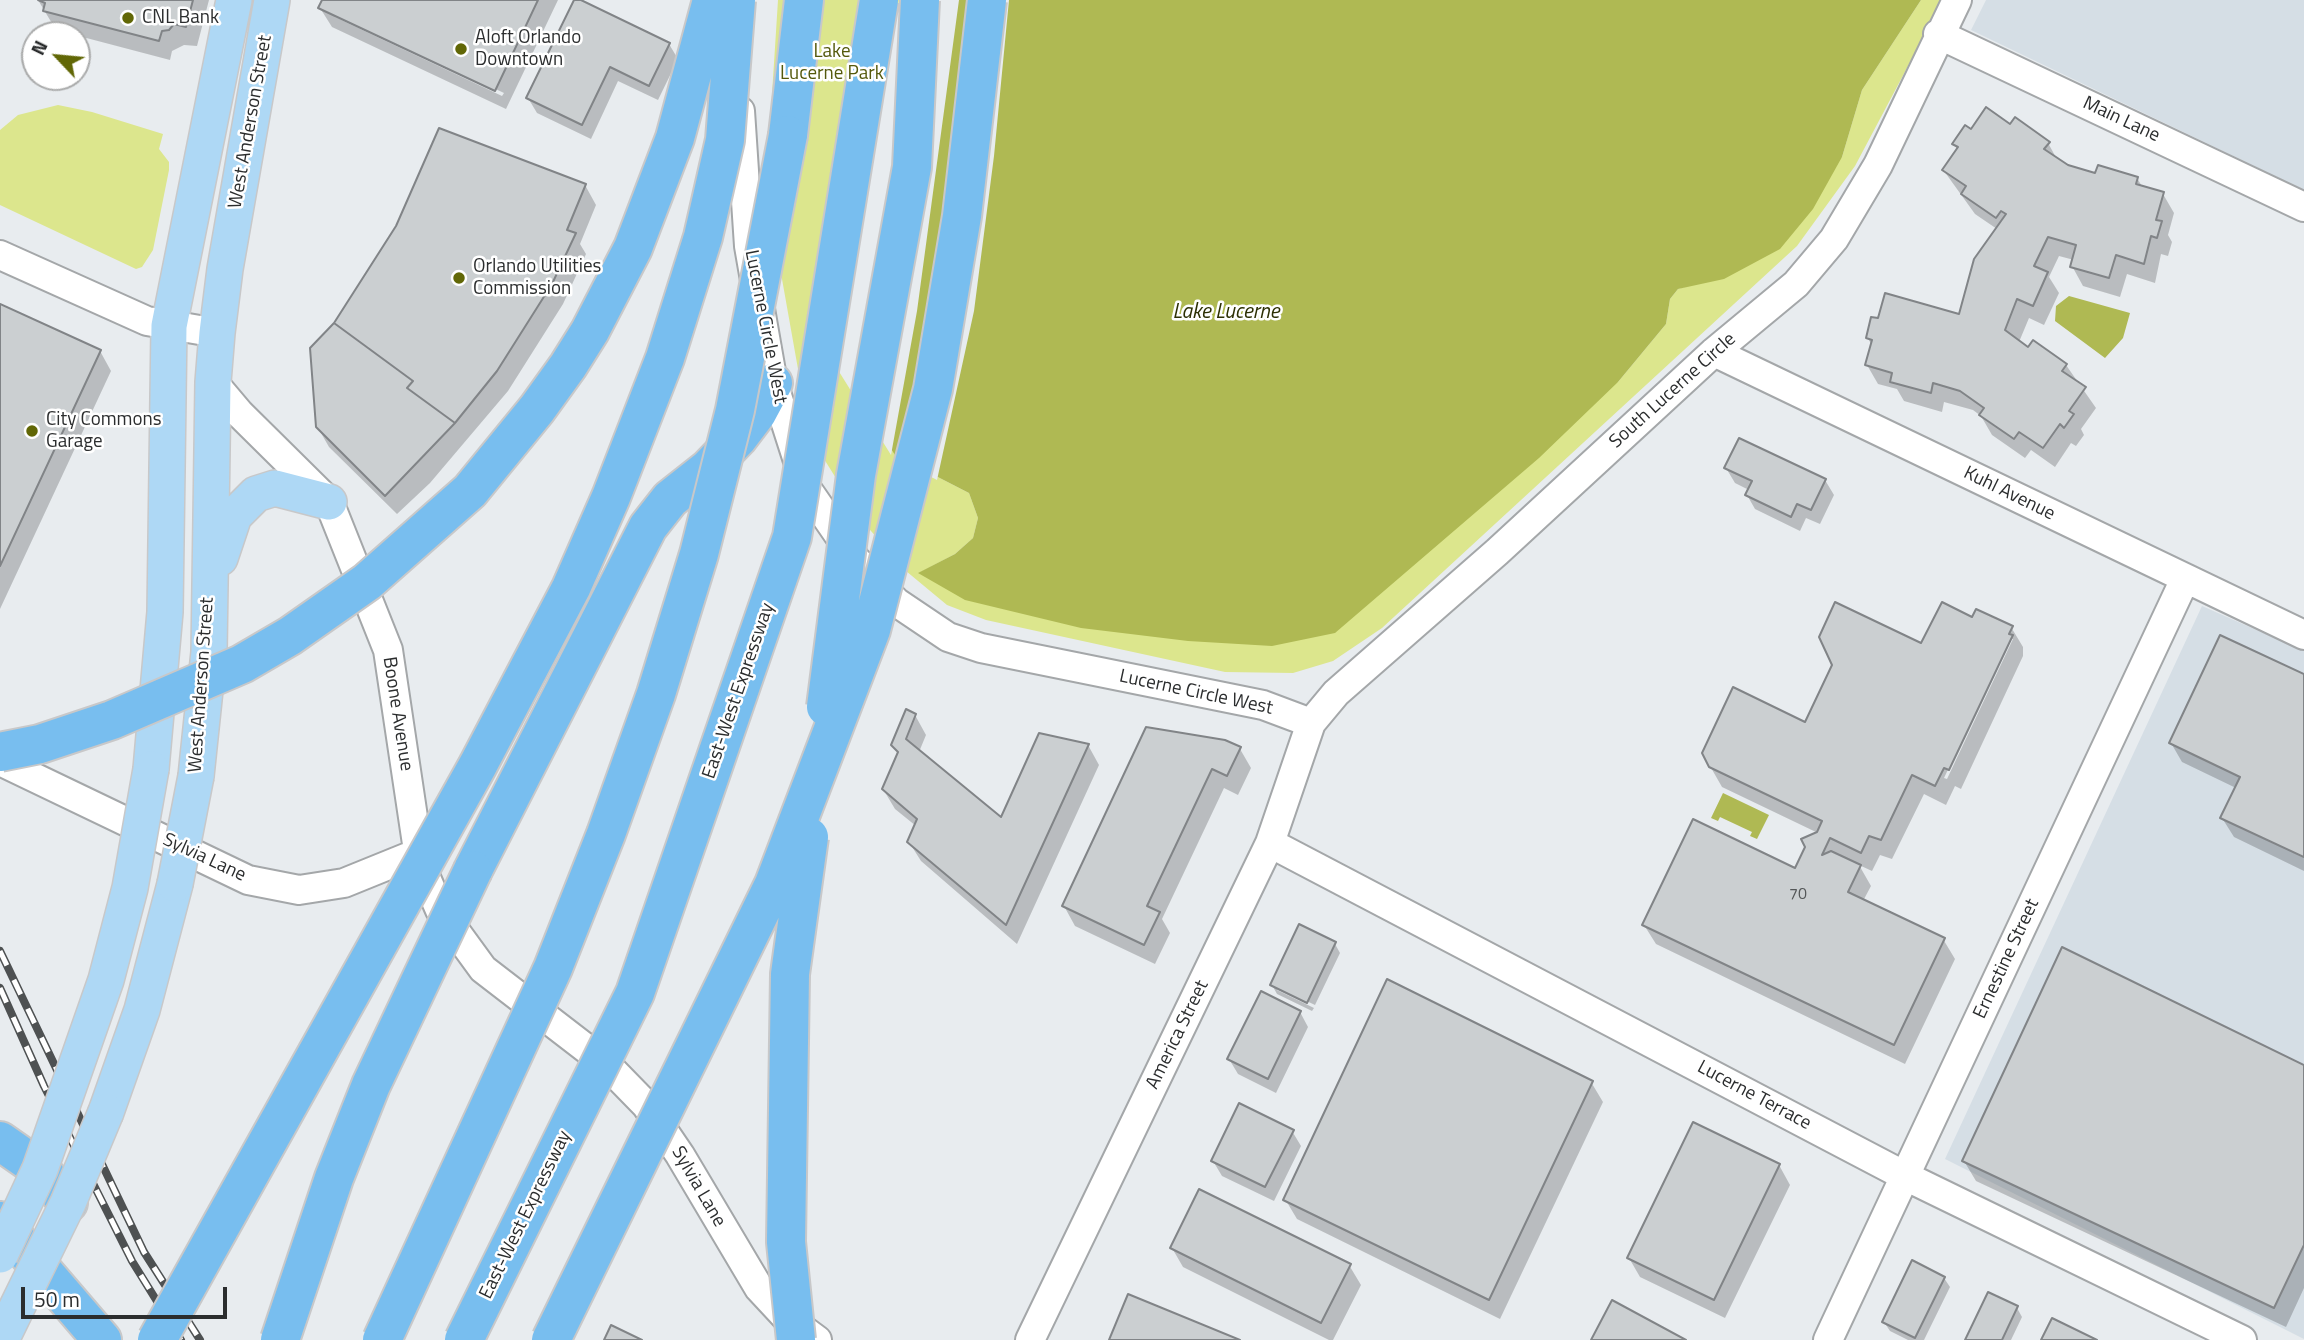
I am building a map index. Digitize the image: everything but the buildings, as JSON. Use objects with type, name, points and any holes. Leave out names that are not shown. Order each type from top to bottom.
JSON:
[{"type":"highway","points":[[0,752],[40,744],[113,720],[242,664],[290,636],[367,583],[470,491],[537,409],[568,366],[590,331],[633,248],[674,138],[712,0]]},
{"type":"highway","points":[[383,1340],[553,968],[606,834],[656,694],[699,554],[735,410],[785,148],[804,0]]},
{"type":"highway","name":"East-West Expressway","points":[[464,1340],[635,993],[792,537],[879,0]]},
{"type":"highway","points":[[796,1340],[786,1242],[790,974],[856,475],[912,167],[920,0]]},
{"type":"highway","points":[[551,1340],[774,884],[871,630],[933,389],[962,216],[987,0]]},
{"type":"highway","points":[[158,1340],[472,776],[571,588],[606,508],[665,358],[703,237],[725,139],[738,14]]},
{"type":"highway","points":[[280,1340],[325,1202],[367,1097],[472,870],[648,527],[670,499],[708,469],[738,438],[757,413],[773,383]]},
{"type":"highway","points":[[0,1141],[40,1168],[68,1203]]},
{"type":"highway","points":[[0,1220],[102,1340]]},
{"type":"main road","name":"West Anderson Street","points":[[0,1255],[40,1168],[84,1050],[110,967],[130,888],[151,769],[160,691],[165,612],[169,326],[234,0]]},
{"type":"main road","name":"West Anderson Street","points":[[1,1340],[68,1203],[118,1082],[142,1010],[175,884],[196,776],[209,652],[214,382],[225,269],[272,0]]},
{"type":"main road","points":[[209,602],[234,516],[256,494],[275,488],[298,491],[328,502]]},
{"type":"street","points":[[727,0],[738,14]]},
{"type":"street","name":"Lucerne Circle West","points":[[742,0],[738,14],[740,122],[749,246],[773,383],[807,489],[856,560],[895,602],[933,629],[981,648],[1263,705],[1311,723]]},
{"type":"street","name":"South Lucerne Circle","points":[[1311,723],[1336,694],[1497,552],[1714,352],[1796,284],[1834,239],[1878,165],[1938,34],[1957,0]]},
{"type":"street","name":"Main Lane","points":[[1938,34],[2304,207]]},
{"type":"street","points":[[0,255],[118,310],[169,326],[218,333]]},
{"type":"street","name":"Kuhl Avenue","points":[[1714,352],[2304,635]]},
{"type":"street","name":"Boone Avenue","points":[[214,382],[240,414],[328,502],[388,650],[418,853],[440,910],[483,970],[573,1041]]},
{"type":"street","name":"Ernestine Street","points":[[1828,1340],[2185,579]]},
{"type":"street","name":"America Street","points":[[1030,1340],[1270,843],[1311,723]]},
{"type":"street","name":"Sylvia Lane","points":[[0,761],[248,880],[299,890],[344,883],[418,853]]},
{"type":"street","name":"Lucerne Terrace","points":[[1270,843],[1905,1176],[2242,1340]]},
{"type":"street","name":"Sylvia Lane","points":[[573,1041],[605,1063],[646,1105],[681,1154],[759,1288],[786,1317],[817,1340]]},
{"type":"shaded area","points":[[1986,0],[2304,0],[2304,190],[1971,30]]},
{"type":"shaded area","points":[[2202,606],[2293,646],[2304,624],[2304,1339],[1945,1159]]},
{"type":"green space","name":"Lake Lucerne Park","points":[[778,0],[902,0],[895,455],[969,493],[978,518],[973,538],[955,554],[919,573],[1618,382],[1666,324],[1670,299],[1678,289],[1694,284],[1842,157],[1862,90],[1921,0],[1943,0],[1855,166],[1797,246],[1382,628],[1333,661],[1293,673],[1225,672],[986,620],[947,605],[906,571],[864,523],[824,459],[806,414],[766,189]]},
{"type":"green space","points":[[58,105],[92,112],[163,134],[159,149],[169,162],[169,170],[153,250],[142,267],[136,269],[0,205],[0,130],[18,115]]},
{"type":"water","name":"Lake Lucerne","points":[[902,0],[1921,0],[1862,90],[1842,157],[1813,209],[1780,249],[1724,279],[1678,289],[1670,299],[1666,324],[1618,382],[1539,458],[1335,633],[1272,646],[1188,641],[1081,628],[965,600],[918,573],[955,554],[973,538],[978,518],[969,493],[895,455],[841,371]]},
{"type":"water","points":[[2069,296],[2130,313],[2123,338],[2105,358],[2055,321],[2056,306]]},
{"type":"water","points":[[1723,793],[1769,815],[1757,839],[1750,836],[1752,832],[1720,817],[1718,821],[1711,818]]},
{"type":"pier","points":[[899,0],[959,0],[917,311],[891,455],[838,370]]},
{"type":"pier","points":[[971,0],[1009,0],[994,156],[974,311],[937,480],[904,463],[921,392]]},
{"type":"railway","points":[[0,951],[144,1252],[200,1340]]},
{"type":"railway","points":[[0,988],[44,1086],[132,1261],[181,1340]]},
{"type":"place","name":"CNL Bank","points":[[128,18]]},
{"type":"place","name":"Aloft Orlando Downtown","points":[[461,49]]},
{"type":"place","name":"Orlando Utilities Commission","points":[[459,278]]},
{"type":"place","name":"City Commons Garage","points":[[32,431]]}]
